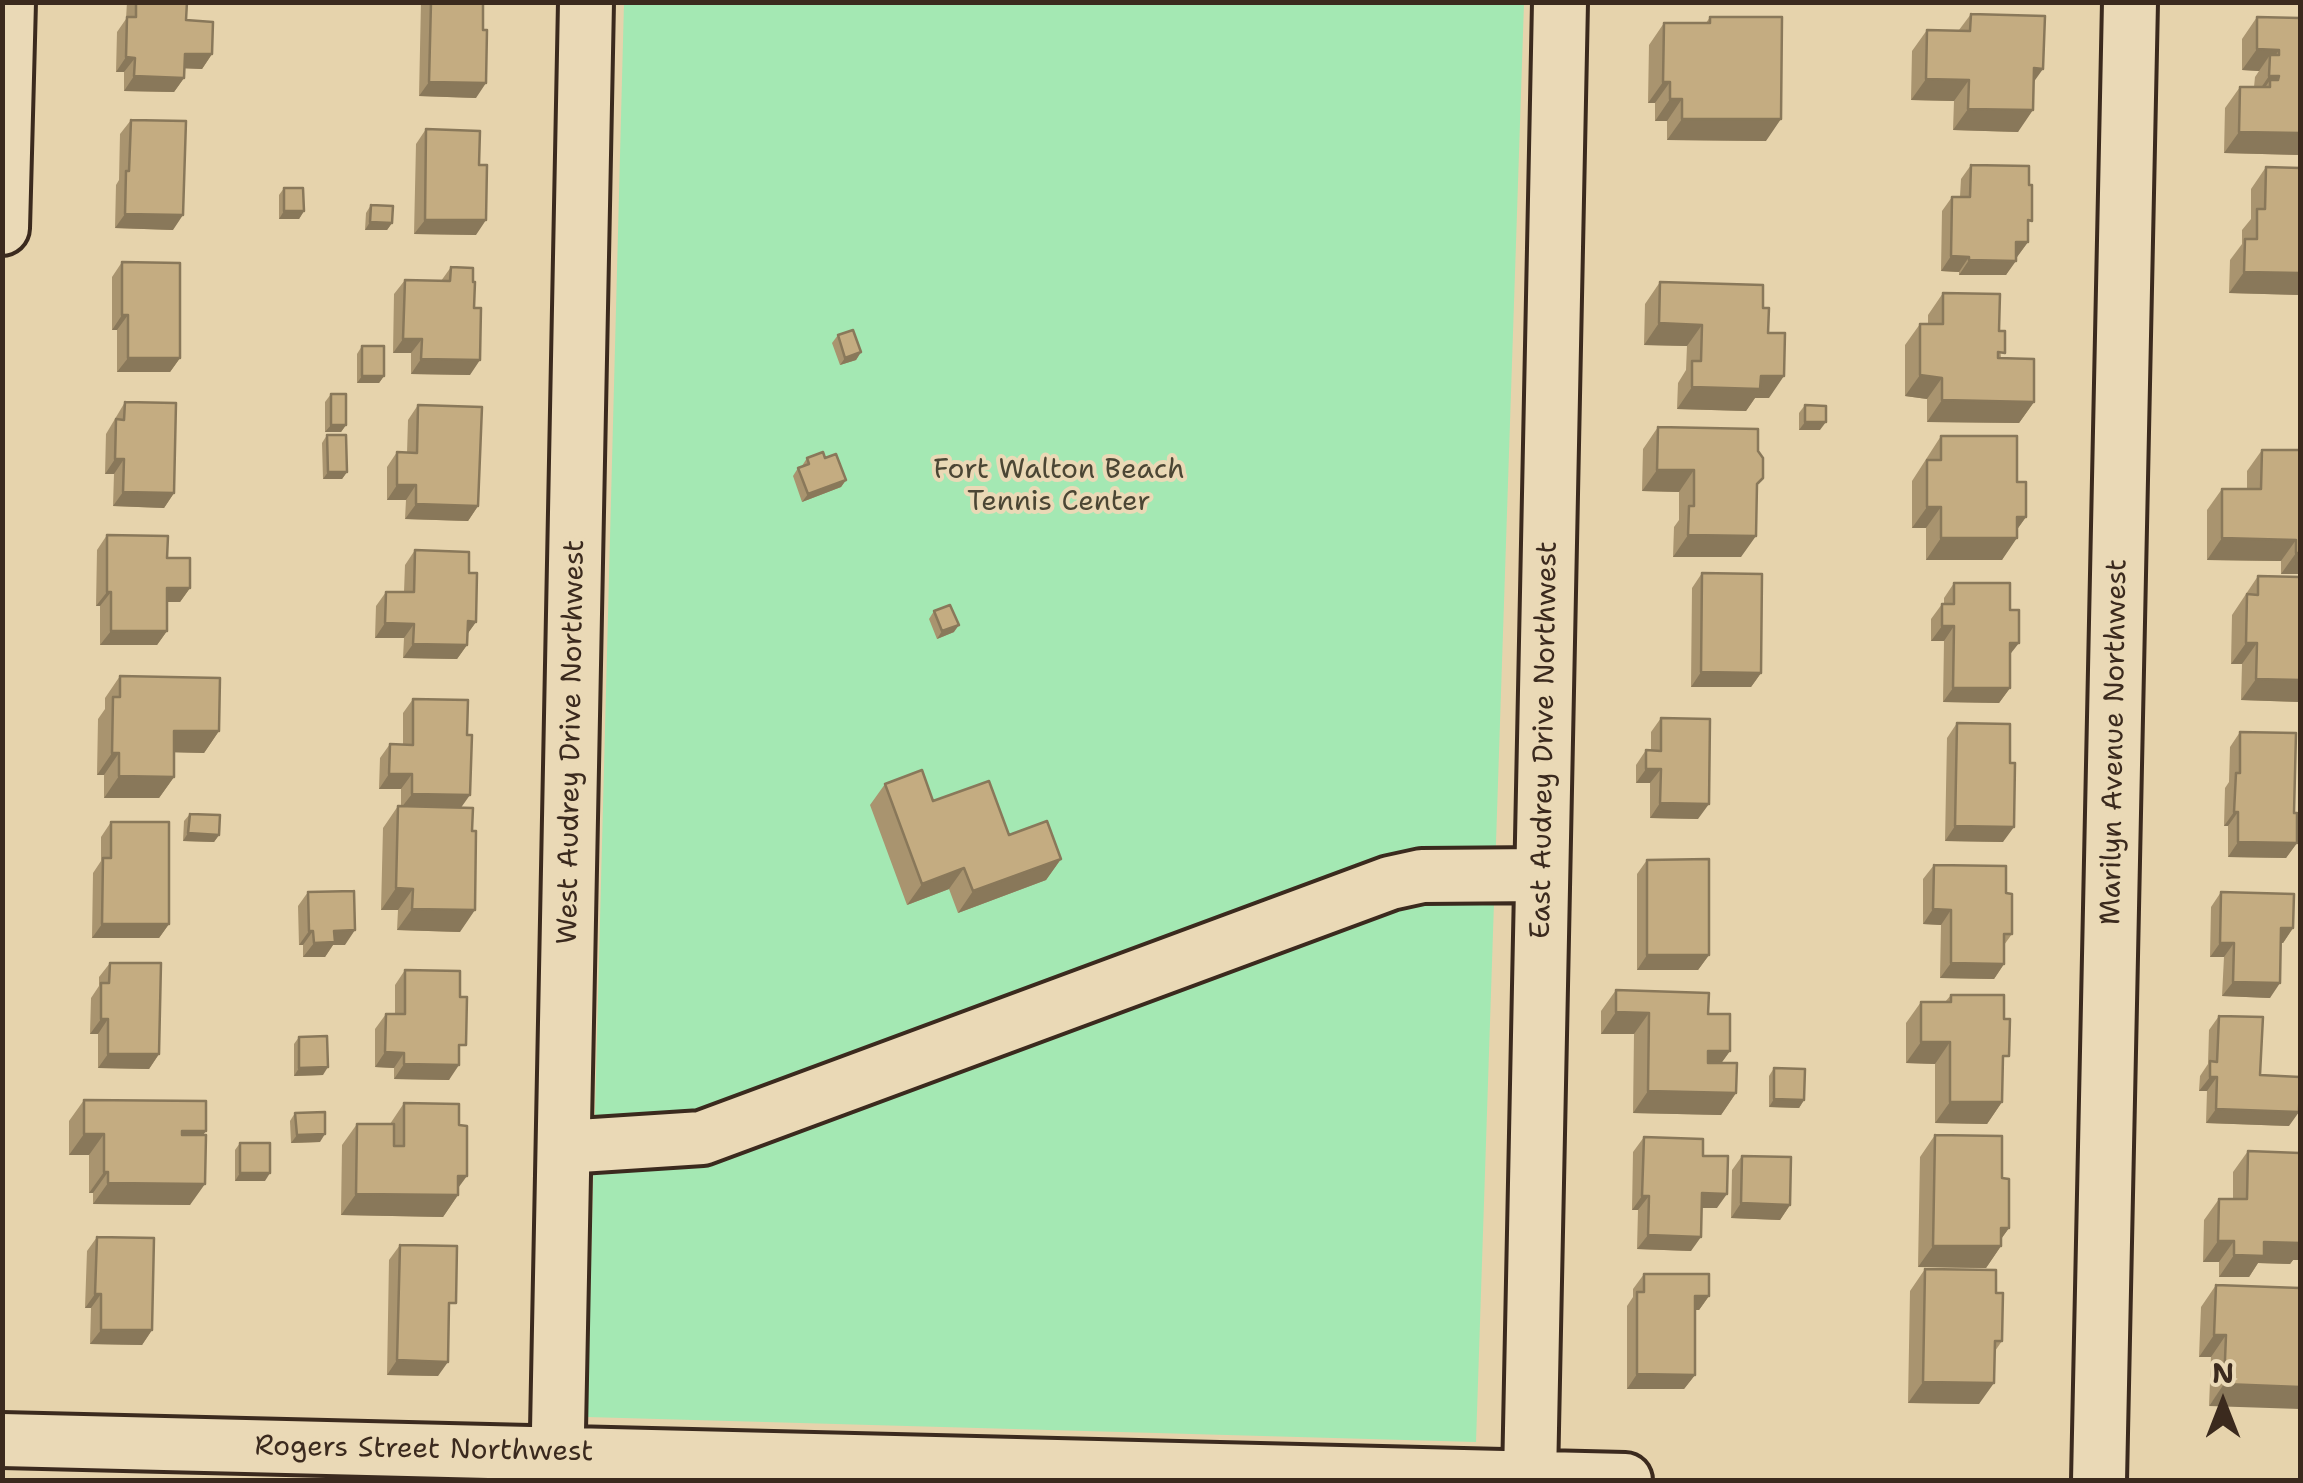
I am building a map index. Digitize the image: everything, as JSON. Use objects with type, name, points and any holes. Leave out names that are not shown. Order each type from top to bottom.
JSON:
[{"type":"street","points":[[2,228],[8,2]]},
{"type":"street","name":"West Audrey Drive Northwest","points":[[557,1467],[586,2]]},
{"type":"street","name":"East Audrey Drive Northwest","points":[[1530,1478],[1560,2]]},
{"type":"street","name":"Marilyn Avenue Northwest","points":[[2099,1480],[2130,2]]},
{"type":"street","points":[[564,1147],[702,1138],[1390,883],[1422,876],[1542,875]]},
{"type":"street","name":"Rogers Street Northwest","points":[[2,1440],[557,1467],[1625,1480]]},
{"type":"green space","name":"Fort Walton Beach Tennis Center","points":[[624,3],[1524,3],[1476,1442],[587,1417]]},
{"type":"building","points":[[136,2],[187,2],[186,20],[213,22],[212,54],[185,54],[184,78],[134,76],[135,58],[126,57],[127,17],[136,17]]},
{"type":"building","points":[[431,2],[483,2],[486,83],[429,82]]},
{"type":"building","points":[[1971,14],[2045,16],[2043,69],[2034,68],[2033,110],[1968,109],[1969,80],[1926,79],[1927,30],[1970,31]]},
{"type":"building","points":[[1710,17],[1782,17],[1781,119],[1682,119],[1682,99],[1670,99],[1670,82],[1663,82],[1664,23],[1710,23]]},
{"type":"building","points":[[2257,17],[2300,18],[2300,133],[2239,132],[2240,87],[2270,87],[2270,80],[2278,80],[2279,76],[2269,76],[2270,55],[2279,55],[2279,50],[2257,49]]},
{"type":"building","points":[[131,120],[186,121],[183,215],[125,214]]},
{"type":"building","points":[[426,129],[480,131],[479,165],[487,165],[486,220],[425,220]]},
{"type":"building","points":[[1971,165],[2029,166],[2032,221],[2028,220],[2028,242],[2016,242],[2016,261],[1951,256],[1952,197],[1970,197]]},
{"type":"building","points":[[2266,167],[2300,168],[2300,273],[2244,272],[2245,239],[2257,239],[2257,209],[2265,209]]},
{"type":"building","points":[[284,188],[303,188],[304,211],[284,211]]},
{"type":"building","points":[[371,205],[393,206],[392,223],[370,222]]},
{"type":"building","points":[[122,262],[180,263],[180,358],[128,358],[128,315],[122,315]]},
{"type":"building","points":[[451,267],[473,268],[474,308],[481,308],[480,360],[421,359],[422,339],[403,339],[405,280],[450,281]]},
{"type":"building","points":[[1660,282],[1763,285],[1763,308],[1769,308],[1768,333],[1785,333],[1784,376],[1761,376],[1760,389],[1692,387],[1692,361],[1701,361],[1702,325],[1659,323]]},
{"type":"building","points":[[1943,293],[2000,294],[1999,331],[2005,331],[2005,353],[1998,352],[1998,358],[2034,359],[2034,402],[1942,400],[1942,378],[1920,375],[1920,324],[1943,324]]},
{"type":"building","points":[[853,330],[861,352],[845,358],[838,335]]},
{"type":"building","points":[[362,346],[384,346],[384,376],[362,376]]},
{"type":"building","points":[[331,394],[346,394],[346,425],[331,425]]},
{"type":"building","points":[[125,402],[176,403],[174,493],[123,492],[124,459],[115,459],[116,419],[124,420]]},
{"type":"building","points":[[418,405],[482,407],[478,506],[416,504],[416,485],[397,485],[397,452],[417,453]]},
{"type":"building","points":[[1805,405],[1826,406],[1826,422],[1805,422]]},
{"type":"building","points":[[1658,427],[1758,429],[1763,478],[1757,484],[1756,536],[1688,535],[1689,506],[1694,506],[1694,470],[1657,470]]},
{"type":"building","points":[[327,435],[346,435],[347,472],[328,472]]},
{"type":"building","points":[[1941,436],[2017,436],[2017,482],[2026,482],[2026,517],[2017,517],[2017,538],[1941,538],[1941,507],[1927,507],[1927,460],[1941,460]]},
{"type":"building","points":[[2262,450],[2300,450],[2300,553],[2296,553],[2296,540],[2222,538],[2222,489],[2261,489]]},
{"type":"building","points":[[823,452],[825,458],[836,454],[846,480],[808,494],[798,468],[809,464],[807,458]]},
{"type":"building","points":[[107,535],[168,536],[167,558],[190,558],[190,588],[167,588],[167,631],[111,631]]},
{"type":"building","points":[[415,550],[469,552],[469,573],[477,573],[476,622],[468,621],[467,645],[413,644],[414,624],[385,623],[386,592],[414,592]]},
{"type":"building","points":[[1702,573],[1762,574],[1761,673],[1701,672]]},
{"type":"building","points":[[2258,576],[2300,577],[2300,680],[2256,679],[2257,643],[2246,643],[2247,594],[2258,595]]},
{"type":"building","points":[[1954,583],[2010,583],[2010,610],[2019,610],[2019,643],[2010,643],[2010,688],[1953,688],[1954,626],[1942,626],[1942,604],[1954,604]]},
{"type":"building","points":[[950,605],[959,625],[942,631],[934,611]]},
{"type":"building","points":[[120,676],[220,678],[219,731],[174,731],[174,777],[119,776],[119,753],[112,753],[113,697],[120,697]]},
{"type":"building","points":[[413,699],[468,700],[467,735],[472,735],[470,795],[412,794],[412,774],[389,774],[390,744],[413,745]]},
{"type":"building","points":[[1661,718],[1710,719],[1709,804],[1660,803],[1661,769],[1646,769],[1646,750],[1661,751]]},
{"type":"building","points":[[1957,723],[2010,724],[2010,763],[2015,763],[2014,827],[1955,826]]},
{"type":"building","points":[[2240,732],[2296,733],[2297,843],[2238,842],[2238,812],[2234,812],[2236,773],[2240,773]]},
{"type":"building","points":[[922,770],[933,801],[989,781],[1009,835],[1047,821],[1061,859],[973,891],[964,868],[922,884],[885,784]]},
{"type":"building","points":[[398,806],[473,808],[475,910],[412,909],[413,889],[396,888]]},
{"type":"building","points":[[190,814],[220,815],[219,835],[188,833]]},
{"type":"building","points":[[111,822],[169,822],[169,924],[102,924],[103,858],[111,858]]},
{"type":"building","points":[[1709,859],[1709,955],[1647,955],[1647,860]]},
{"type":"building","points":[[1934,865],[2006,866],[2006,893],[2012,894],[2012,934],[2004,934],[2004,964],[1951,963],[1951,910],[1933,909]]},
{"type":"building","points":[[354,891],[355,930],[334,931],[335,942],[314,943],[313,931],[309,931],[308,892]]},
{"type":"building","points":[[2221,892],[2294,894],[2293,928],[2281,928],[2280,983],[2233,982],[2234,943],[2220,943]]},
{"type":"building","points":[[110,963],[161,963],[159,1054],[108,1054],[108,1019],[101,1019],[101,983],[109,983]]},
{"type":"building","points":[[405,970],[460,971],[460,997],[467,997],[466,1045],[459,1045],[459,1065],[404,1064],[404,1053],[385,1052],[386,1014],[405,1014]]},
{"type":"building","points":[[1616,990],[1709,993],[1708,1014],[1730,1014],[1730,1051],[1708,1051],[1708,1063],[1737,1063],[1736,1093],[1648,1091],[1649,1013],[1616,1012]]},
{"type":"building","points":[[1951,995],[2004,995],[2004,1019],[2010,1019],[2009,1056],[2003,1056],[2002,1102],[1950,1102],[1950,1042],[1921,1042],[1921,1002],[1951,1002]]},
{"type":"building","points":[[2219,1016],[2263,1017],[2260,1075],[2300,1077],[2299,1112],[2216,1109],[2217,1077],[2210,1077],[2210,1061],[2217,1062]]},
{"type":"building","points":[[327,1036],[328,1067],[299,1068],[299,1037]]},
{"type":"building","points":[[1774,1068],[1805,1069],[1804,1100],[1774,1099]]},
{"type":"building","points":[[84,1100],[206,1101],[206,1131],[182,1131],[182,1135],[206,1135],[205,1184],[108,1183],[108,1172],[104,1172],[104,1134],[84,1134]]},
{"type":"building","points":[[404,1103],[459,1104],[459,1125],[467,1126],[467,1176],[458,1176],[458,1195],[356,1194],[357,1124],[394,1124],[394,1146],[404,1146]]},
{"type":"building","points":[[325,1112],[325,1134],[297,1135],[295,1113]]},
{"type":"building","points":[[1935,1135],[2002,1136],[2002,1178],[2009,1179],[2009,1228],[2001,1228],[2001,1246],[1933,1246]]},
{"type":"building","points":[[1644,1137],[1703,1139],[1703,1156],[1728,1156],[1727,1194],[1702,1193],[1701,1237],[1648,1235],[1649,1196],[1642,1196]]},
{"type":"building","points":[[240,1143],[270,1143],[270,1173],[240,1173]]},
{"type":"building","points":[[2248,1151],[2300,1153],[2300,1243],[2264,1242],[2264,1256],[2234,1255],[2234,1241],[2218,1241],[2219,1199],[2247,1199]]},
{"type":"building","points":[[1742,1156],[1791,1157],[1790,1205],[1741,1203]]},
{"type":"building","points":[[97,1237],[154,1238],[152,1330],[101,1330],[101,1294],[95,1294]]},
{"type":"building","points":[[400,1245],[457,1246],[456,1303],[449,1303],[448,1362],[397,1360]]},
{"type":"building","points":[[1925,1269],[1996,1270],[1996,1293],[2003,1293],[2002,1341],[1995,1341],[1994,1383],[1923,1382]]},
{"type":"building","points":[[1644,1274],[1709,1274],[1709,1296],[1695,1296],[1695,1375],[1637,1374],[1637,1292],[1644,1292]]},
{"type":"building","points":[[2216,1285],[2300,1288],[2300,1387],[2224,1384],[2226,1335],[2214,1335]]}]
